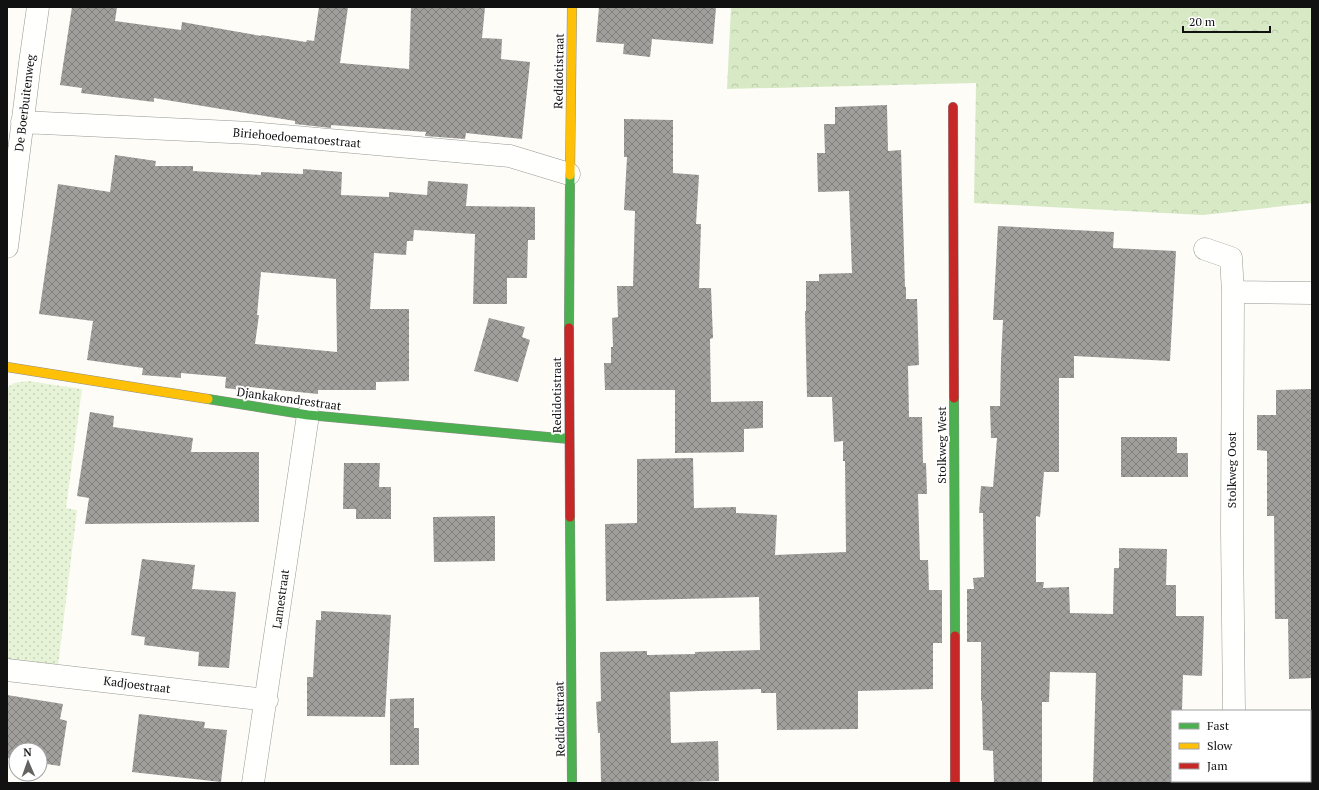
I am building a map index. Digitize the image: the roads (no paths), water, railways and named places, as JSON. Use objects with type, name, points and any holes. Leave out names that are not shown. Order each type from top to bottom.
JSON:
[{"type":"street","name":"De Boerbuitenweg","points":[[8,234],[38,7]]},
{"type":"street","name":"Redidotistraat","points":[[572,7],[569,174],[569,440],[572,783]]},
{"type":"street","name":"Stolkweg West","points":[[953,107],[954,783]]},
{"type":"street","name":"Biriehoedoematoestraat","points":[[22,122],[251,133],[510,156],[569,174]]},
{"type":"street","name":"Stolkweg Oost","points":[[1205,249],[1231,258],[1234,292],[1232,532],[1234,710]]},
{"type":"street","points":[[1234,292],[1312,293]]},
{"type":"street","name":"Djankakondrestraat","points":[[7,368],[308,416],[569,440]]},
{"type":"street","name":"Lamestraat","points":[[254,783],[308,416]]},
{"type":"street","name":"Kadjoestraat","points":[[7,670],[267,700]]}]
